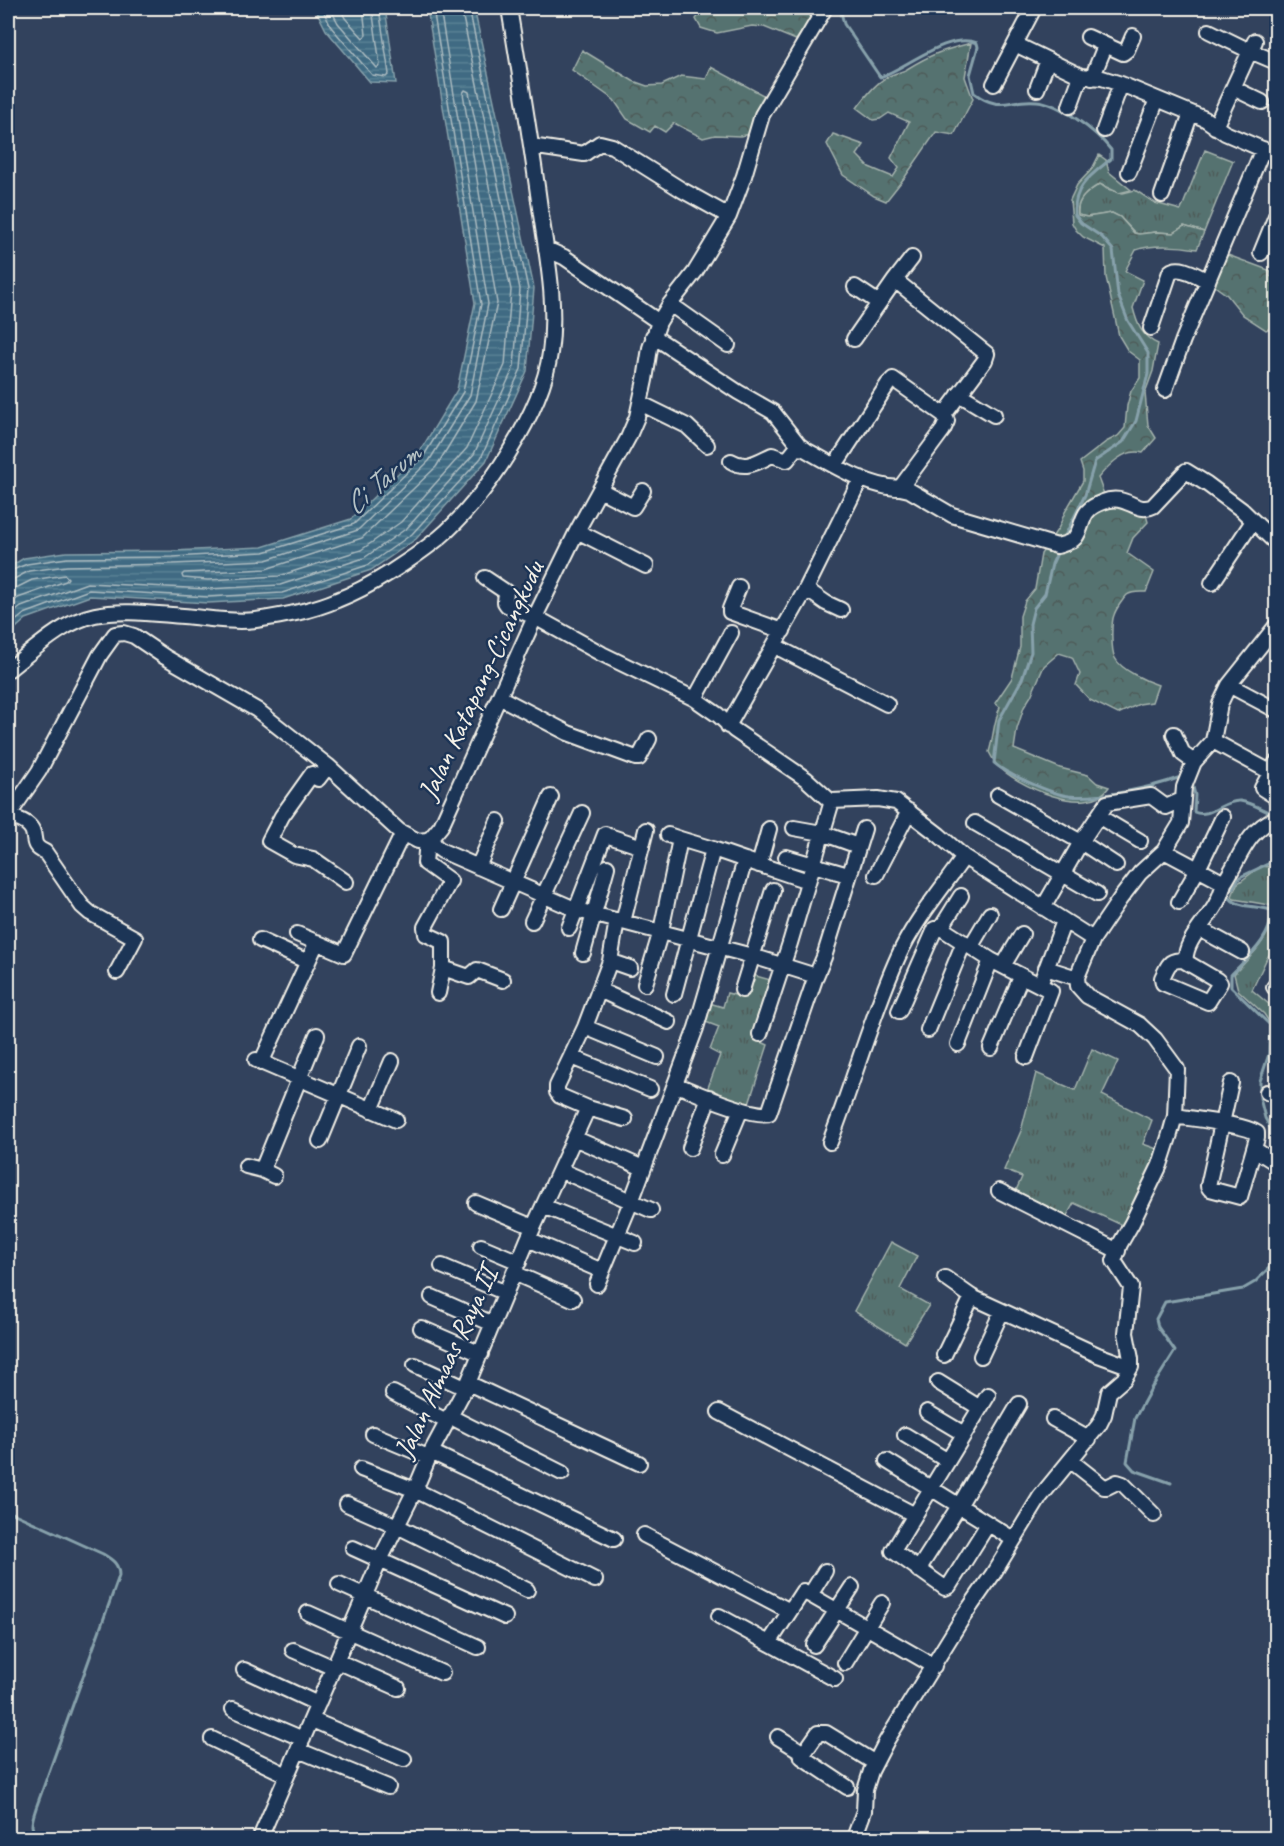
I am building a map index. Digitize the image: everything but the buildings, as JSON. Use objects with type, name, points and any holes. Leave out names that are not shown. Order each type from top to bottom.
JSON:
[{"type":"street","points":[[8,670],[60,630],[87,618],[105,614],[146,613],[248,621],[304,610],[338,600],[371,583],[440,536],[464,512],[496,470],[537,402],[547,373],[552,330],[552,294],[546,249],[509,8]]},
{"type":"street","name":"Jalan Katapang-Cicangkudu","points":[[115,634],[124,633],[134,636],[165,657],[257,710],[328,766],[403,833],[418,841],[429,839],[441,826],[535,617],[577,531],[628,438],[640,403],[653,336],[659,322],[729,216],[744,176],[762,115],[825,8]]},
{"type":"street","points":[[994,84],[1034,8]]},
{"type":"street","points":[[1209,31],[1252,46],[1276,62]]},
{"type":"street","points":[[1088,37],[1123,53],[1127,50],[1133,36]]},
{"type":"street","points":[[1015,44],[1086,77],[1102,78],[1121,84],[1205,119],[1225,133],[1271,149],[1208,281],[1165,390]]},
{"type":"street","points":[[1070,106],[1106,46]]},
{"type":"street","points":[[1215,127],[1252,46]]},
{"type":"street","points":[[1037,90],[1048,60]]},
{"type":"street","points":[[1104,130],[1121,84]]},
{"type":"street","points":[[1233,88],[1262,102]]},
{"type":"street","points":[[1129,172],[1157,99]]},
{"type":"street","points":[[1162,195],[1191,113]]},
{"type":"street","points":[[531,146],[584,154],[596,145],[605,143],[729,216]]},
{"type":"street","points":[[1261,253],[1276,216]]},
{"type":"street","points":[[546,249],[564,257],[659,322]]},
{"type":"street","points":[[855,339],[912,258]]},
{"type":"street","points":[[1151,328],[1170,272],[1179,268],[1208,281]]},
{"type":"street","points":[[895,280],[987,352],[986,360],[944,415]]},
{"type":"street","points":[[855,287],[879,303]]},
{"type":"street","points":[[670,304],[728,345]]},
{"type":"street","points":[[653,336],[738,392],[773,412],[799,445],[861,477],[885,486],[909,490],[952,515],[1057,546],[1075,538],[1086,513],[1093,507],[1113,499],[1148,509],[1186,471],[1242,510],[1276,543]]},
{"type":"street","points":[[835,465],[891,380],[894,380],[944,415],[947,421],[943,430],[900,488]]},
{"type":"street","points":[[960,394],[994,415]]},
{"type":"street","points":[[640,403],[687,426],[706,444]]},
{"type":"street","points":[[731,461],[743,466],[772,455],[787,460],[799,445]]},
{"type":"street","points":[[728,726],[806,589],[861,477]]},
{"type":"street","points":[[600,490],[633,507],[644,490]]},
{"type":"street","points":[[1212,583],[1253,521]]},
{"type":"street","points":[[577,531],[646,566]]},
{"type":"street","points":[[485,578],[506,592],[507,605],[695,699],[718,715],[728,726],[807,779],[822,795],[832,801],[889,800],[909,811],[964,857],[1093,939]]},
{"type":"street","points":[[739,587],[730,612],[783,631]]},
{"type":"street","points":[[806,589],[841,610]]},
{"type":"street","points":[[105,614],[116,627],[115,634],[100,655],[39,771],[8,815],[27,824],[33,832],[37,849],[45,852],[82,906],[90,913],[135,938],[117,972]]},
{"type":"street","points":[[854,1839],[864,1811],[865,1790],[887,1740],[1040,1497],[1099,1425],[1104,1415],[1109,1392],[1124,1379],[1131,1367],[1126,1334],[1131,1287],[1114,1261],[1160,1165],[1175,1116],[1177,1072],[1176,1065],[1140,1025],[1087,996],[1077,986],[1077,978],[1093,939],[1140,873],[1164,851],[1181,823],[1185,788],[1194,762],[1213,741],[1220,704],[1229,685],[1276,626]]},
{"type":"street","points":[[695,699],[731,633]]},
{"type":"street","points":[[775,646],[887,704]]},
{"type":"street","points":[[1229,685],[1276,710]]},
{"type":"street","points":[[499,697],[568,733],[636,759],[639,758],[649,739]]},
{"type":"street","points":[[1174,734],[1184,753],[1194,762]]},
{"type":"street","points":[[1213,741],[1275,770],[1258,793],[1276,797]]},
{"type":"street","points":[[328,766],[318,779],[312,774],[282,816],[269,841],[294,855],[313,859],[346,882]]},
{"type":"street","points":[[1043,908],[1081,842],[1107,803],[1151,796],[1166,807],[1185,788]]},
{"type":"street","points":[[998,795],[1081,842],[1116,865]]},
{"type":"street","points":[[501,909],[551,797]]},
{"type":"street","points":[[760,1034],[832,801]]},
{"type":"street","points":[[876,875],[909,811]]},
{"type":"street","points":[[532,921],[582,813]]},
{"type":"street","points":[[1098,816],[1140,842]]},
{"type":"street","points":[[1179,902],[1223,817]]},
{"type":"street","points":[[478,867],[498,821]]},
{"type":"street","points":[[1185,960],[1189,947],[1216,906],[1224,883],[1249,838],[1271,821]]},
{"type":"street","points":[[975,823],[1097,894]]},
{"type":"street","points":[[794,828],[822,832],[858,846]]},
{"type":"street","points":[[759,865],[769,829]]},
{"type":"street","points":[[675,1084],[741,1109],[763,1115],[769,1113],[824,957],[864,829]]},
{"type":"street","points":[[625,1119],[588,1108],[560,1096],[557,1086],[585,1027],[610,961],[646,830]]},
{"type":"street","points":[[297,934],[344,954],[403,833]]},
{"type":"street","points":[[569,928],[607,835],[642,847]]},
{"type":"street","points":[[645,984],[661,931],[674,837],[699,843],[808,881]]},
{"type":"street","points":[[429,839],[442,851],[576,910],[721,947],[816,976]]},
{"type":"street","points":[[429,839],[425,862],[450,882],[425,927],[426,934],[443,942],[443,968],[438,993]]},
{"type":"street","points":[[674,994],[713,849]]},
{"type":"street","points":[[1164,851],[1224,883]]},
{"type":"street","points":[[786,857],[848,875]]},
{"type":"street","points":[[830,1142],[898,956],[907,939],[964,857]]},
{"type":"street","points":[[476,1203],[531,1233],[600,1277],[631,1202],[696,1028],[745,860]]},
{"type":"street","points":[[583,954],[607,867]]},
{"type":"street","points":[[742,990],[773,890]]},
{"type":"street","points":[[941,928],[961,896]]},
{"type":"street","points":[[928,1030],[968,944],[990,914]]},
{"type":"street","points":[[1040,985],[1064,921]]},
{"type":"street","points":[[899,1011],[935,929],[941,928],[1020,977],[1040,985],[1051,993],[1026,1057]]},
{"type":"street","points":[[1200,929],[1242,952]]},
{"type":"street","points":[[958,1044],[997,963],[1022,934]]},
{"type":"street","points":[[260,940],[308,962]]},
{"type":"street","points":[[316,942],[259,1061],[396,1120]]},
{"type":"street","points":[[610,961],[630,968]]},
{"type":"street","points":[[443,968],[469,977],[477,970],[503,980]]},
{"type":"street","points":[[1046,968],[1077,978]]},
{"type":"street","points":[[991,1048],[1020,977]]},
{"type":"street","points":[[599,990],[669,1022]]},
{"type":"street","points":[[585,1027],[657,1057]]},
{"type":"street","points":[[246,1166],[268,1173],[317,1035]]},
{"type":"street","points":[[320,1141],[359,1046]]},
{"type":"street","points":[[571,1057],[650,1089]]},
{"type":"street","points":[[371,1110],[392,1061]]},
{"type":"street","points":[[1175,1116],[1223,1124],[1257,1132],[1240,1197],[1208,1188],[1223,1124],[1231,1083]]},
{"type":"street","points":[[690,1148],[709,1097]]},
{"type":"street","name":"Jalan Almaas Raya II","points":[[260,1839],[380,1560],[429,1454],[467,1386],[516,1267],[588,1108]]},
{"type":"street","points":[[722,1155],[741,1109]]},
{"type":"street","points":[[574,1138],[643,1168]]},
{"type":"street","points":[[1254,1149],[1276,1162]]},
{"type":"street","points":[[560,1170],[651,1210]]},
{"type":"street","points":[[999,1191],[1118,1251]]},
{"type":"street","points":[[543,1206],[635,1243]]},
{"type":"street","points":[[481,1246],[573,1299]]},
{"type":"street","points":[[442,1266],[506,1293]]},
{"type":"street","points":[[945,1278],[972,1297],[1098,1355],[1131,1367]]},
{"type":"street","points":[[432,1297],[494,1324]]},
{"type":"street","points":[[944,1356],[972,1297]]},
{"type":"street","points":[[981,1356],[1002,1311]]},
{"type":"street","points":[[421,1328],[481,1354]]},
{"type":"street","points":[[415,1365],[639,1463]]},
{"type":"street","points":[[938,1382],[980,1408]]},
{"type":"street","points":[[393,1393],[562,1473]]},
{"type":"street","points":[[988,1395],[893,1551],[945,1588],[949,1586],[988,1524]]},
{"type":"street","points":[[918,1570],[1019,1404]]},
{"type":"street","points":[[719,1412],[915,1515]]},
{"type":"street","points":[[927,1412],[964,1434]]},
{"type":"street","points":[[1053,1419],[1089,1439]]},
{"type":"street","points":[[373,1434],[429,1454],[614,1539]]},
{"type":"street","points":[[905,1435],[948,1461]]},
{"type":"street","points":[[887,1461],[1013,1539]]},
{"type":"street","points":[[1071,1461],[1104,1486],[1107,1487],[1117,1482],[1124,1484],[1154,1515]]},
{"type":"street","points":[[361,1469],[414,1490],[595,1580]]},
{"type":"street","points":[[347,1504],[527,1590]]},
{"type":"street","points":[[644,1536],[790,1611]]},
{"type":"street","points":[[353,1548],[505,1617]]},
{"type":"street","points":[[810,1595],[825,1571]]},
{"type":"street","points":[[339,1584],[478,1647]]},
{"type":"street","points":[[814,1645],[852,1587]]},
{"type":"street","points":[[769,1643],[803,1591],[934,1666]]},
{"type":"street","points":[[845,1662],[882,1604]]},
{"type":"street","points":[[308,1613],[442,1673]]},
{"type":"street","points":[[719,1616],[835,1679]]},
{"type":"street","points":[[292,1650],[398,1688]]},
{"type":"street","points":[[244,1670],[318,1704]]},
{"type":"street","points":[[233,1709],[388,1787]]},
{"type":"street","points":[[312,1720],[404,1759]]},
{"type":"street","points":[[801,1759],[818,1733],[822,1732],[875,1763]]},
{"type":"street","points":[[778,1737],[801,1759],[847,1787]]},
{"type":"street","points":[[212,1739],[287,1775]]},
{"type":"green space","points":[[705,8],[819,8],[796,40],[764,27],[752,26],[717,33],[701,28],[696,19]]},
{"type":"green space","points":[[971,43],[965,77],[973,99],[954,135],[936,132],[886,201],[874,196],[843,175],[827,144],[833,134],[864,145],[857,155],[869,167],[893,177],[899,168],[891,158],[909,122],[889,113],[880,119],[873,120],[857,108],[873,88],[888,76],[931,56]]},
{"type":"green space","points":[[582,50],[633,81],[647,86],[662,85],[681,76],[706,79],[711,67],[765,96],[754,117],[751,134],[715,135],[703,138],[674,123],[665,132],[655,126],[650,132],[627,119],[614,100],[572,70]]},
{"type":"green space","points":[[1205,150],[1233,161],[1204,232],[1184,226],[1173,233],[1139,234],[1112,213],[1087,217],[1078,215],[1081,200],[1100,184],[1107,189],[1123,193],[1135,190],[1155,203],[1181,210]]},
{"type":"green space","points":[[1099,155],[1106,160],[1109,172],[1131,190],[1119,193],[1100,184],[1080,200],[1078,215],[1087,217],[1112,213],[1120,217],[1134,233],[1139,234],[1173,233],[1184,226],[1204,232],[1197,249],[1158,246],[1136,250],[1125,271],[1143,280],[1133,308],[1141,329],[1148,338],[1158,344],[1153,371],[1145,393],[1148,425],[1156,438],[1143,453],[1123,455],[1098,478],[1105,497],[1145,511],[1148,522],[1133,538],[1127,553],[1154,572],[1146,592],[1129,594],[1118,607],[1113,619],[1112,643],[1115,658],[1123,667],[1158,685],[1152,702],[1139,704],[1118,714],[1090,700],[1076,685],[1080,674],[1072,657],[1059,653],[1044,666],[1024,707],[1014,749],[1060,768],[1088,775],[1097,783],[1109,787],[1099,796],[1086,800],[1070,800],[1052,796],[1019,781],[996,764],[989,752],[1000,707],[995,703],[1012,678],[1020,647],[1020,616],[1025,601],[1035,589],[1041,554],[1059,527],[1083,481],[1080,462],[1106,442],[1118,436],[1125,428],[1131,391],[1140,378],[1140,360],[1128,351],[1119,336],[1106,277],[1105,248],[1083,237],[1072,223],[1070,200],[1077,185],[1092,169]]},
{"type":"green space","points":[[1225,254],[1271,271],[1270,276],[1276,280],[1276,326],[1266,330],[1243,315],[1227,295],[1212,284]]},
{"type":"green space","points":[[1276,864],[1276,911],[1269,905],[1234,899],[1232,896],[1237,884],[1261,866],[1269,867]]},
{"type":"green space","points":[[1276,911],[1276,944],[1252,990],[1276,1010],[1276,1019],[1270,1023],[1264,1014],[1238,990],[1234,974],[1254,953],[1265,937]]},
{"type":"green space","points":[[749,974],[774,981],[755,1039],[768,1045],[748,1106],[706,1093],[720,1055],[710,1050],[719,1027],[703,1021],[709,1003],[723,1007],[727,993],[743,997]]},
{"type":"green space","points":[[1092,1049],[1118,1061],[1102,1095],[1152,1120],[1143,1144],[1160,1150],[1126,1227],[1074,1203],[1065,1219],[1014,1195],[1022,1177],[1004,1170],[1021,1131],[1036,1073],[1075,1090]]},
{"type":"green space","points":[[891,1242],[917,1256],[900,1289],[929,1305],[905,1343],[854,1311]]},
{"type":"water","points":[[315,8],[385,8],[396,83],[370,82],[326,30]]},
{"type":"water","points":[[427,8],[474,8],[534,288],[527,371],[486,461],[416,539],[371,570],[283,599],[208,603],[90,596],[26,619],[8,635],[8,568],[24,558],[66,552],[262,547],[351,519],[419,453],[457,390],[475,303]]},
{"type":"waterway","points":[[840,8],[844,24],[880,77],[941,46],[954,42],[977,43],[978,47],[970,75],[974,93],[998,104],[1037,101],[1056,107],[1087,127],[1111,150],[1111,159],[1084,182],[1080,189],[1075,205],[1075,215],[1081,223],[1102,237],[1113,250],[1118,295],[1128,321],[1148,353],[1148,374],[1136,421],[1123,442],[1095,461],[1085,495],[1063,540]]},
{"type":"waterway","points":[[1058,551],[1052,564],[1045,594],[1034,608],[1030,624],[1031,652],[1022,679],[999,720],[994,763],[1036,786],[1069,796],[1109,794],[1139,789],[1178,778],[1183,780]]},
{"type":"waterway","points":[[1192,783],[1195,795],[1194,812],[1206,813],[1228,803],[1240,801],[1268,812],[1271,817]]},
{"type":"waterway","points":[[1273,823],[1275,837],[1272,862],[1240,877],[1228,895],[1241,905],[1271,910],[1271,920],[1264,937],[1231,975],[1231,987],[1270,1025],[1269,1054],[1260,1081],[1260,1098],[1265,1118],[1276,1138]]},
{"type":"waterway","points":[[1171,1483],[1134,1470],[1127,1462],[1135,1418],[1175,1351],[1158,1327],[1156,1319],[1165,1302],[1243,1289],[1255,1282],[1276,1261]]},
{"type":"waterway","points":[[8,1511],[103,1554],[115,1563],[119,1572],[33,1817],[32,1828],[40,1838]]},
{"type":"water label","name":"Ci Tarum","points":[[382,479]]}]
